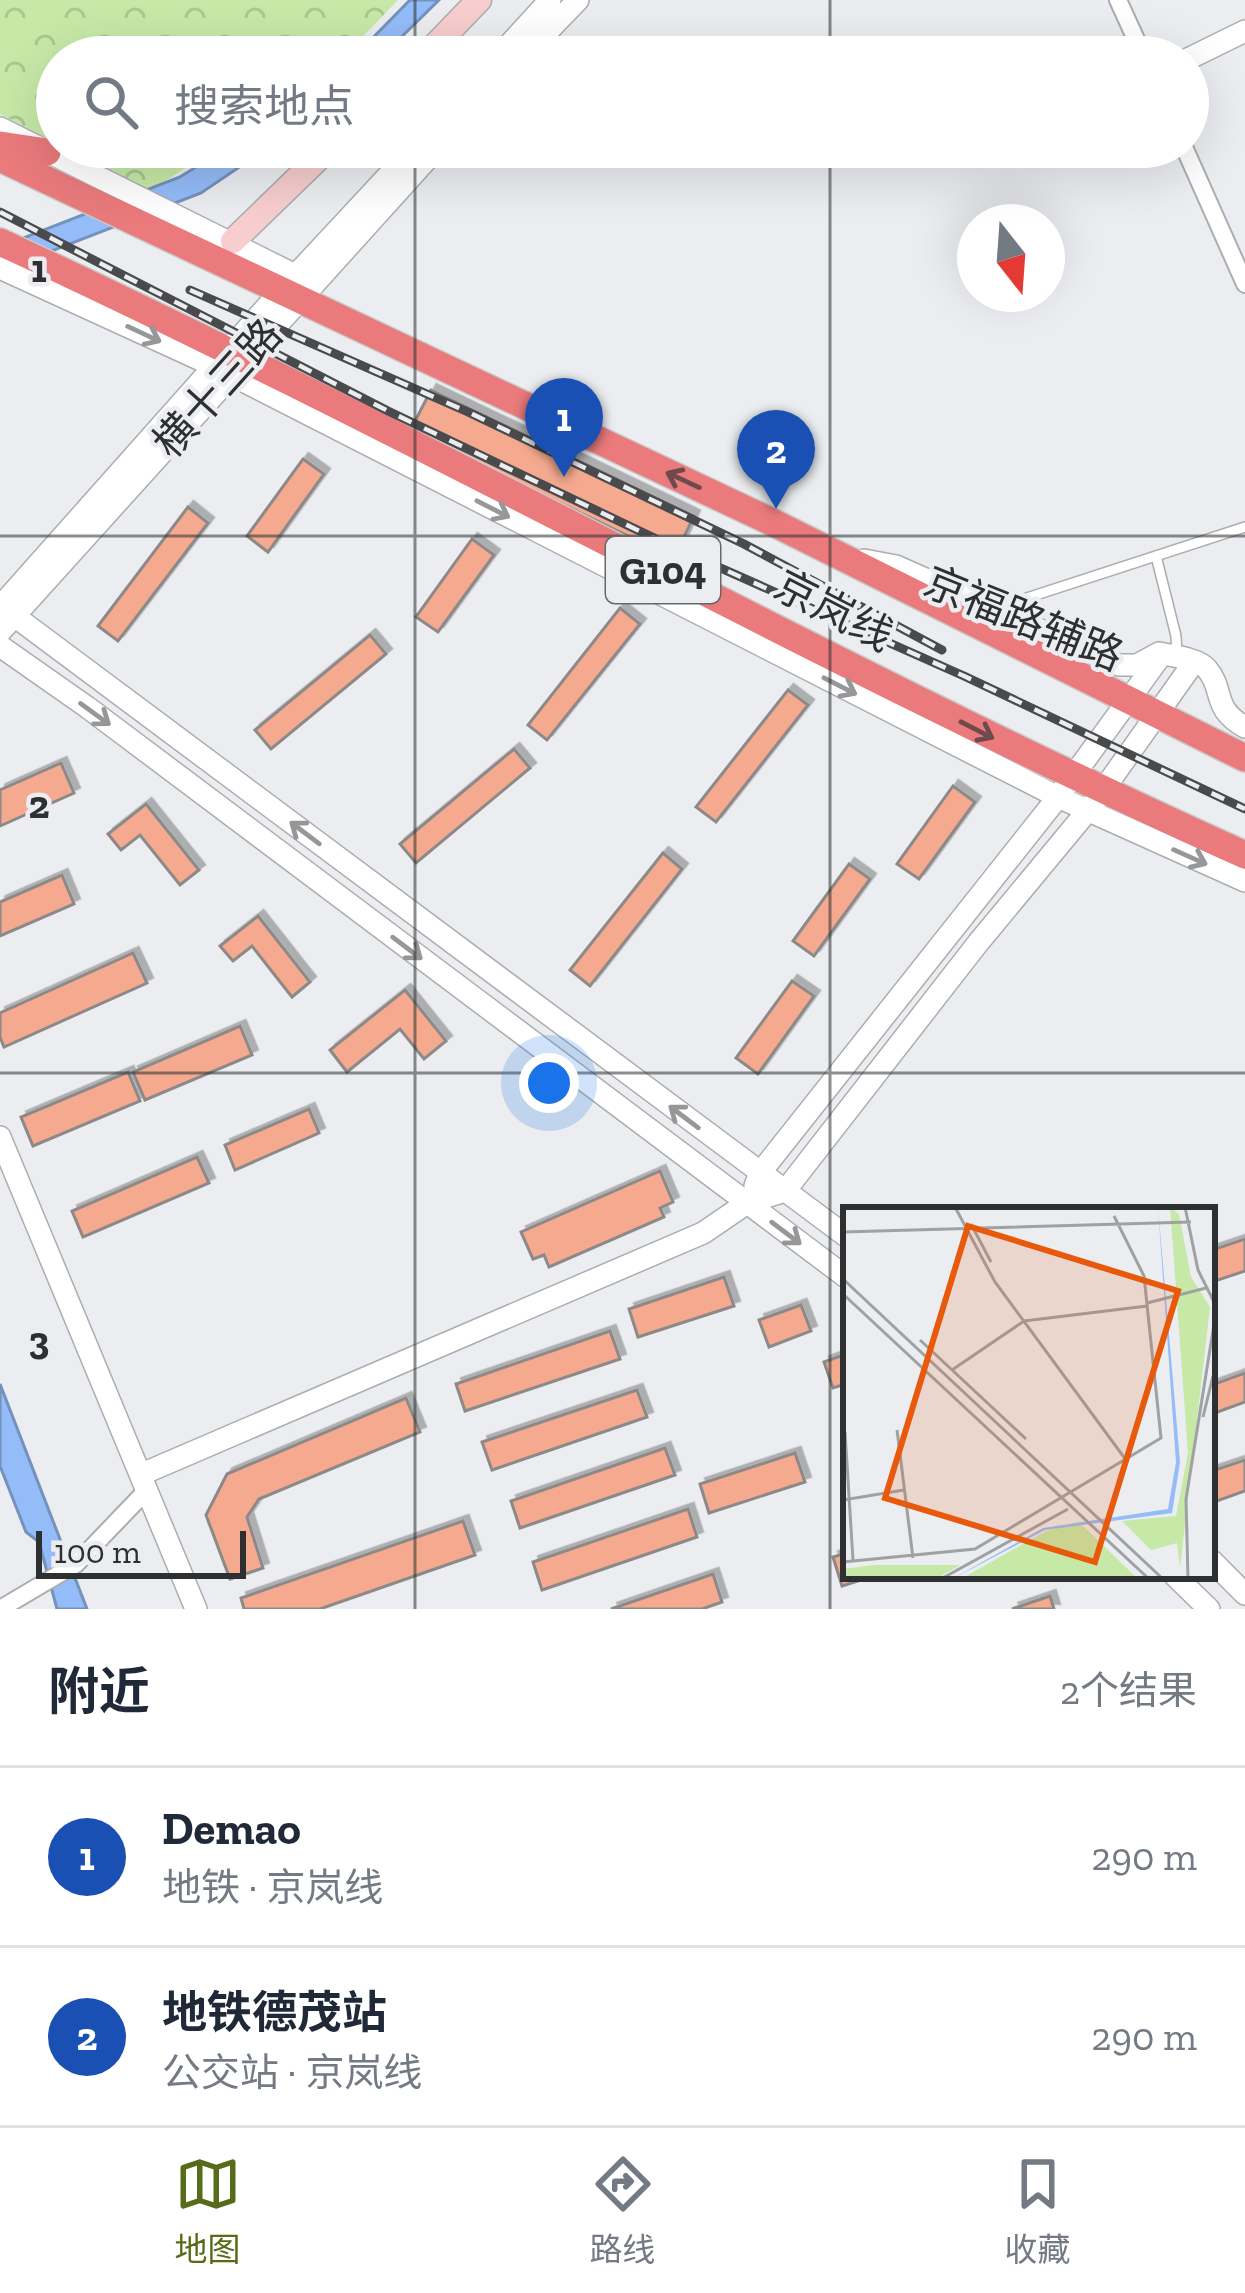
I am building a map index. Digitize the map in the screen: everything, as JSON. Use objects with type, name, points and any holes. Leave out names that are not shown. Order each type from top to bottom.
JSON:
[{"type":"highway","points":[[0,145],[36,150]]},
{"type":"highway","name":"京岚线","points":[[0,158],[99,190],[168,239],[291,289],[1245,758]]},
{"type":"highway","name":"京岚线","points":[[0,242],[1064,787],[1245,855]]},
{"type":"main road","points":[[444,36],[479,0]]},
{"type":"main road","points":[[233,241],[308,168]]},
{"type":"street","points":[[517,36],[550,0]]},
{"type":"street","points":[[544,36],[578,0]]},
{"type":"street","points":[[1118,0],[1134,36]]},
{"type":"street","points":[[1209,49],[1245,31]]},
{"type":"street","points":[[0,128],[36,146]]},
{"type":"street","points":[[69,168],[99,190],[233,241],[291,289]]},
{"type":"street","name":"横十三路","points":[[3,615],[398,168]]},
{"type":"street","name":"横十三路","points":[[291,289],[416,168]]},
{"type":"street","points":[[1193,168],[1245,284]]},
{"type":"street","points":[[0,268],[229,362]]},
{"type":"street","name":"京福路辅路","points":[[836,555],[896,566],[1122,666],[1178,658]]},
{"type":"street","points":[[3,615],[843,1234]]},
{"type":"street","points":[[0,646],[843,1275]]},
{"type":"street","points":[[747,1203],[760,1173],[1064,787],[1126,700],[1178,658]]},
{"type":"street","points":[[0,1609],[76,1564],[143,1483],[703,1233],[747,1203],[784,1191],[1095,801],[1157,715],[1178,658]]},
{"type":"street","points":[[1178,658],[1208,670],[1223,709],[1245,728]]},
{"type":"street","points":[[1095,801],[1245,881]]},
{"type":"street","points":[[0,1137],[196,1609]]},
{"type":"street","points":[[1215,1564],[1245,1596],[1227,1609]]},
{"type":"street","points":[[1178,1579],[1209,1609]]},
{"type":"lane","points":[[994,608],[1245,527]]},
{"type":"lane","points":[[1156,556],[1178,658]]},
{"type":"green space","points":[[0,0],[398,0],[363,36],[36,36],[36,132],[0,114]]},
{"type":"green space","points":[[108,168],[185,168],[151,190]]},
{"type":"water","points":[[410,0],[439,0],[402,36],[375,36]]},
{"type":"water","points":[[194,168],[238,168],[201,193],[0,271],[0,247]]},
{"type":"water","points":[[0,1384],[87,1609],[57,1609],[39,1542],[26,1532],[0,1466]]},
{"type":"building","points":[[431,390],[694,516],[674,558],[410,431]]},
{"type":"building","points":[[303,459],[324,474],[268,552],[247,536]]},
{"type":"building","points":[[188,507],[208,523],[118,641],[98,626]]},
{"type":"building","points":[[472,539],[494,555],[438,632],[416,617]]},
{"type":"building","points":[[620,608],[640,624],[547,740],[528,725]]},
{"type":"building","points":[[370,635],[386,654],[271,749],[255,730]]},
{"type":"building","points":[[788,690],[808,705],[716,822],[696,807]]},
{"type":"building","points":[[514,749],[530,768],[416,863],[400,844]]},
{"type":"building","points":[[61,763],[74,793],[0,826],[0,790]]},
{"type":"building","points":[[953,786],[975,802],[919,879],[897,864]]},
{"type":"building","points":[[146,804],[199,870],[180,885],[140,835],[121,850],[108,834]]},
{"type":"building","points":[[663,853],[682,869],[590,986],[570,970]]},
{"type":"building","points":[[849,864],[870,879],[814,956],[793,941]]},
{"type":"building","points":[[62,875],[74,904],[0,936],[0,902]]},
{"type":"building","points":[[258,916],[310,982],[292,997],[252,946],[233,961],[220,946]]},
{"type":"building","points":[[133,953],[147,983],[4,1047],[0,1013]]},
{"type":"building","points":[[792,981],[814,996],[758,1074],[736,1058]]},
{"type":"building","points":[[405,990],[446,1041],[424,1059],[400,1029],[347,1072],[330,1050]]},
{"type":"building","points":[[240,1026],[252,1055],[145,1100],[133,1072]]},
{"type":"building","points":[[128,1072],[140,1101],[33,1146],[21,1117]]},
{"type":"building","points":[[309,1109],[319,1133],[235,1170],[225,1145]]},
{"type":"building","points":[[197,1157],[209,1183],[83,1237],[72,1211]]},
{"type":"building","points":[[660,1171],[673,1202],[660,1208],[664,1217],[549,1267],[544,1255],[533,1259],[521,1232]]},
{"type":"building","points":[[1245,1239],[1245,1271],[1215,1281],[1215,1249]]},
{"type":"building","points":[[724,1277],[734,1306],[638,1337],[629,1309]]},
{"type":"building","points":[[801,1305],[811,1331],[769,1347],[759,1320]]},
{"type":"building","points":[[610,1331],[620,1359],[465,1411],[456,1384]]},
{"type":"building","points":[[843,1355],[843,1385],[833,1388],[824,1362]]},
{"type":"building","points":[[1245,1373],[1245,1402],[1215,1413],[1215,1384]]},
{"type":"building","points":[[637,1390],[647,1417],[492,1470],[482,1442]]},
{"type":"building","points":[[406,1398],[420,1432],[259,1499],[247,1517],[263,1568],[230,1579],[206,1515],[227,1474]]},
{"type":"building","points":[[665,1448],[675,1475],[520,1528],[511,1501]]},
{"type":"building","points":[[795,1453],[805,1482],[709,1513],[700,1484]]},
{"type":"building","points":[[1245,1460],[1245,1491],[1215,1502],[1215,1470]]},
{"type":"building","points":[[688,1509],[697,1537],[542,1590],[533,1562]]},
{"type":"building","points":[[463,1521],[475,1555],[320,1609],[244,1609],[241,1598]]},
{"type":"building","points":[[843,1554],[843,1579],[864,1579],[842,1586],[833,1557]]},
{"type":"building","points":[[713,1574],[722,1602],[702,1609],[611,1609]]},
{"type":"building","points":[[1050,1596],[1054,1609],[1012,1609]]},
{"type":"railway","points":[[0,212],[388,411],[1245,809]]},
{"type":"railway","points":[[190,290],[468,412],[744,544],[942,650]]},
{"type":"place","name":"Demao","points":[[564,477]]},
{"type":"place","name":"地铁德茂站","points":[[776,509]]}]
